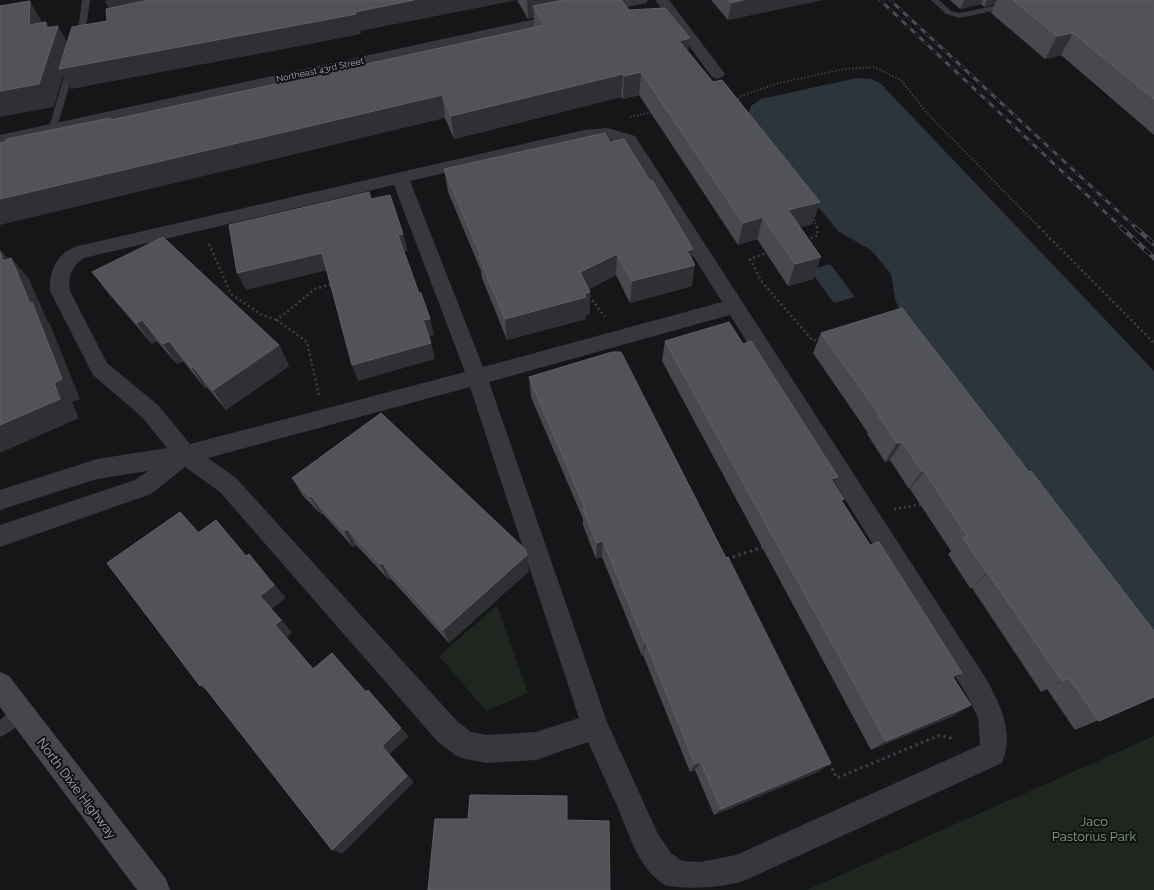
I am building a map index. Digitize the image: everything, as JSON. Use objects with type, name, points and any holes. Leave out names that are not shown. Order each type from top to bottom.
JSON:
[{"type":"main road","name":"North Dixie Highway","points":[[0,686],[155,890]]},
{"type":"street","name":"Northeast 43rd Street","points":[[0,140],[641,0]]},
{"type":"street","points":[[665,1],[718,74]]},
{"type":"street","points":[[400,178],[477,377],[595,726],[648,844],[661,863],[676,874],[700,877],[738,869],[992,753],[995,738],[991,714],[976,686],[629,140],[618,135],[605,132],[584,135],[78,253],[68,259],[62,269],[59,279],[60,291],[100,369],[150,411],[184,455],[228,485],[447,731],[465,745],[487,749],[536,746],[595,726]]},
{"type":"street","points":[[0,500],[97,469],[184,455],[477,377],[734,306]]},
{"type":"street","points":[[0,536],[143,486],[184,455]]},
{"type":"lane","points":[[86,0],[80,34],[97,28]]},
{"type":"lane","points":[[935,0],[949,13],[955,16],[966,15],[1034,0]]},
{"type":"lane","points":[[53,128],[73,61]]},
{"type":"lane","points":[[0,730],[20,712]]},
{"type":"path","points":[[732,107],[741,96],[779,83],[845,69],[874,67],[901,80],[926,112],[1154,343]]},
{"type":"path","points":[[730,100],[737,101]]},
{"type":"path","points":[[626,118],[656,111]]},
{"type":"path","points":[[803,241],[818,235],[817,226],[812,212]]},
{"type":"path","points":[[209,244],[231,294],[262,315],[276,320],[307,342],[320,398]]},
{"type":"path","points":[[773,251],[750,259],[762,282],[813,341],[828,336]]},
{"type":"path","points":[[276,320],[315,289],[338,282]]},
{"type":"path","points":[[587,292],[606,317]]},
{"type":"path","points":[[890,510],[918,506],[926,503]]},
{"type":"path","points":[[724,560],[767,545]]},
{"type":"path","points":[[826,757],[837,778],[940,734],[960,742]]},
{"type":"green space","points":[[497,605],[528,693],[486,711],[439,656]]},
{"type":"green space","name":"Jaco Pastorius Park","points":[[1154,736],[1154,890],[807,890]]},
{"type":"shaded area","points":[[857,78],[872,79],[881,84],[1154,371],[1154,643],[905,323],[895,299],[891,274],[871,250],[838,231],[754,128],[748,115],[751,106],[761,99]]},
{"type":"shaded area","points":[[830,264],[855,297],[834,303],[810,270]]},
{"type":"building","points":[[149,0],[414,0],[355,12],[356,14],[59,69],[72,27],[107,21],[106,9]]},
{"type":"building","points":[[563,0],[621,0],[629,10],[665,8],[690,38],[679,41],[713,82],[722,80],[820,202],[788,210],[821,257],[795,264],[763,217],[743,223],[641,72],[624,76],[623,74],[451,116],[442,95],[0,199],[0,143],[5,142],[7,139],[110,118],[111,120],[545,25],[533,6]]},
{"type":"building","points":[[728,0],[743,0],[731,3]]},
{"type":"building","points":[[1013,0],[1154,0],[1154,99],[1073,33],[1057,36]]},
{"type":"building","points":[[30,1],[29,25],[46,22],[46,28],[58,26],[39,84],[0,91],[0,6]]},
{"type":"building","points":[[605,133],[610,142],[624,139],[650,181],[652,180],[693,249],[687,251],[695,265],[632,281],[617,254],[580,272],[590,292],[584,294],[586,297],[505,319],[479,256],[481,256],[444,169]]},
{"type":"building","points":[[369,192],[371,199],[390,195],[403,234],[398,235],[430,319],[423,320],[431,343],[352,365],[322,253],[237,273],[229,225]]},
{"type":"building","points":[[163,237],[279,345],[213,390],[169,341],[163,344],[142,320],[137,323],[92,272]]},
{"type":"building","points":[[0,252],[3,261],[11,258],[30,303],[32,302],[62,379],[54,383],[60,399],[0,425]]},
{"type":"building","points":[[902,308],[1029,472],[1031,471],[1154,631],[1154,697],[1099,721],[1069,678],[1062,681],[963,538],[968,537],[924,471],[922,471],[902,442],[897,443],[878,415],[879,414],[821,333]]},
{"type":"building","points":[[729,322],[743,344],[751,341],[838,477],[831,479],[844,499],[841,500],[870,545],[879,542],[962,673],[952,676],[971,705],[886,741],[665,341]]},
{"type":"building","points":[[612,352],[621,352],[726,558],[728,557],[831,763],[721,809],[701,762],[695,764],[603,541],[597,543],[583,509],[585,508],[529,377]]},
{"type":"building","points":[[381,413],[525,549],[527,555],[443,630],[382,563],[380,564],[347,529],[344,531],[292,478]]},
{"type":"building","points":[[180,512],[198,533],[216,520],[246,556],[249,554],[274,585],[260,596],[281,620],[275,625],[313,669],[332,653],[366,692],[368,690],[401,728],[382,746],[407,776],[332,850],[202,684],[200,686],[107,563]]},
{"type":"building","points":[[470,795],[567,796],[567,820],[609,821],[610,890],[428,890],[435,819],[468,819]]},
{"type":"railway","points":[[880,0],[1122,228]]},
{"type":"railway","points":[[890,0],[1136,228]]},
{"type":"railway","points":[[1121,227],[1154,258]]},
{"type":"railway","points":[[1135,227],[1154,244]]}]
